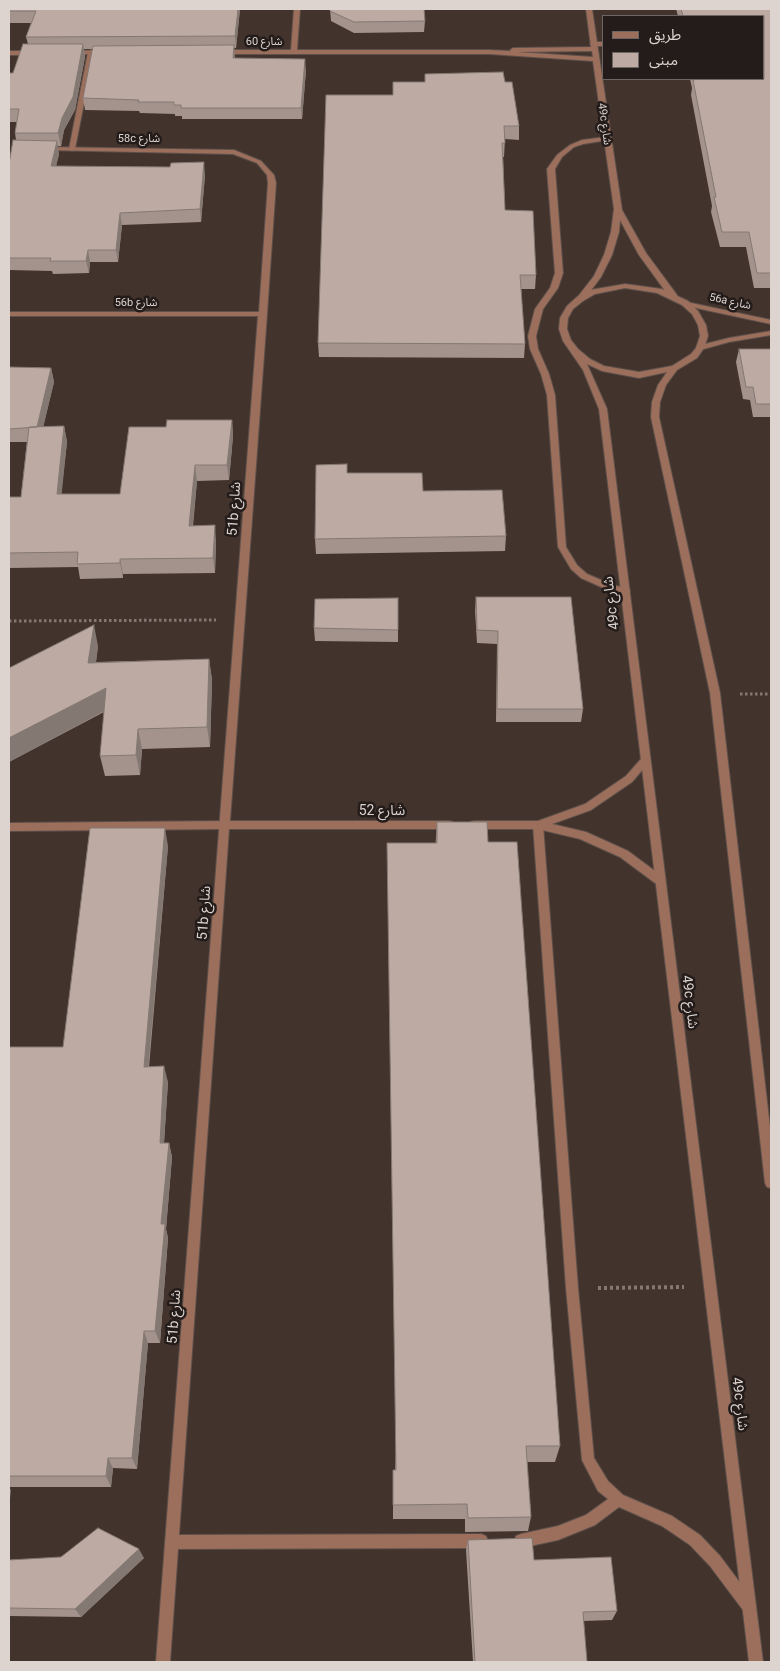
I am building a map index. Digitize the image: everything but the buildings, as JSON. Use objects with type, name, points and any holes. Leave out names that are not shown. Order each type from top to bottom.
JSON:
[{"type":"street","points":[[294,52],[297,9]]},
{"type":"street","name":"49c شارع","points":[[580,299],[597,277],[608,254],[615,232],[618,209],[606,139],[589,9]]},
{"type":"street","name":"شارع 60","points":[[489,52],[602,44]]},
{"type":"street","points":[[72,149],[91,52]]},
{"type":"street","points":[[64,53],[110,52]]},
{"type":"street","name":"شارع 60","points":[[217,52],[489,52],[596,59]]},
{"type":"street","points":[[9,53],[45,53]]},
{"type":"street","points":[[606,139],[582,142],[572,146],[558,156],[551,169],[559,273],[554,288],[539,309],[532,336],[534,349],[551,394],[562,548],[574,567],[584,576],[610,588],[626,592]]},
{"type":"street","name":"58c شارع","points":[[36,149],[223,150],[244,154],[265,168]]},
{"type":"street","name":"51b شارع","points":[[163,1662],[272,191],[270,175],[265,168]]},
{"type":"street","name":"49c شارع","points":[[618,209],[642,252],[674,297]]},
{"type":"street","points":[[625,286],[659,291],[674,297],[695,313],[702,324],[704,336],[700,348],[686,363],[674,368],[639,375],[620,373],[594,365],[575,351],[566,340],[563,329],[564,318],[570,308],[580,299],[608,288],[625,286]]},
{"type":"street","name":"56a شارع","points":[[684,303],[771,322]]},
{"type":"street","name":"56b شارع","points":[[9,314],[263,314]]},
{"type":"street","points":[[700,348],[729,340],[771,333]]},
{"type":"street","name":"49c شارع","points":[[575,351],[587,370],[603,409],[626,592],[644,762],[756,1662]]},
{"type":"street","points":[[674,368],[662,385],[656,402],[655,417],[715,694],[771,1183]]},
{"type":"street","name":"شارع 52","points":[[538,825],[588,807],[628,779],[644,762]]},
{"type":"street","points":[[538,825],[572,1288],[588,1460],[603,1486],[618,1500],[667,1521],[695,1540],[715,1561],[750,1608]]},
{"type":"street","name":"شارع 52","points":[[9,827],[538,825],[582,835],[603,843],[624,854],[659,880]]},
{"type":"street","points":[[172,1542],[524,1541],[558,1533],[590,1520],[618,1500]]},
{"type":"path","points":[[9,621],[241,620]]},
{"type":"path","points":[[572,1288],[710,1287]]}]
